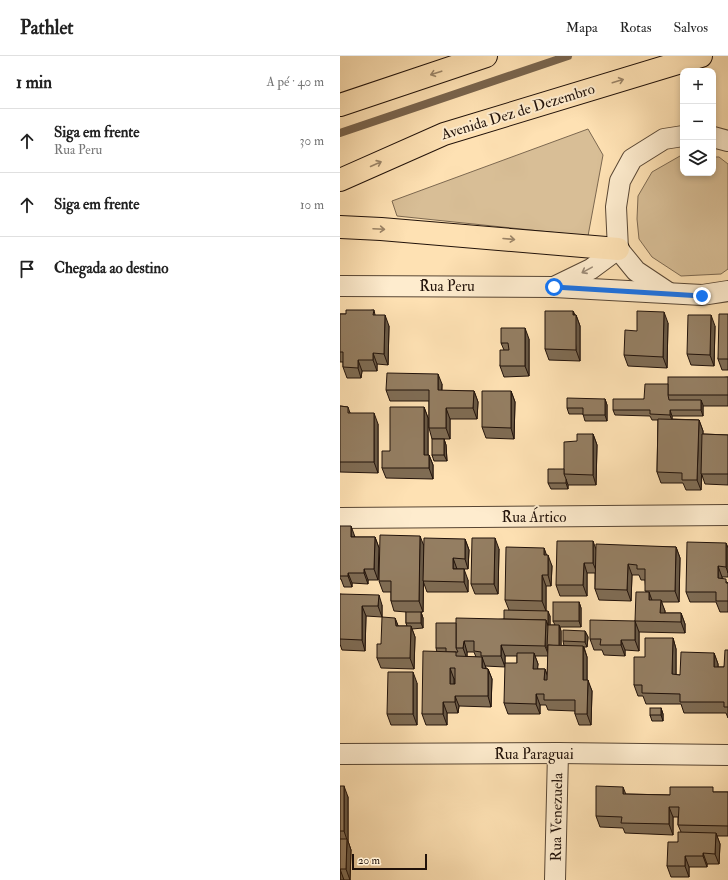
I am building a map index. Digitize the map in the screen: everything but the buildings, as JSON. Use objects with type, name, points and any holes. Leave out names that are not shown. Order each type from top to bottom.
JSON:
[{"type":"highway","points":[[340,106],[486,56]]},
{"type":"highway","name":"Avenida Dez de Dezembro","points":[[340,180],[444,134],[701,56]]},
{"type":"highway","points":[[340,227],[381,229],[618,249]]},
{"type":"street","points":[[671,294],[636,271],[618,249],[616,208],[620,181],[632,159],[664,139],[680,136]]},
{"type":"street","points":[[716,138],[728,141]]},
{"type":"street","name":"Rua Peru","points":[[554,287],[591,268],[618,249]]},
{"type":"street","name":"Rua Peru","points":[[340,286],[554,287],[702,296],[728,291]]},
{"type":"street","name":"Rua Ártico","points":[[340,518],[728,515]]},
{"type":"street","name":"Rua Paraguai","points":[[340,754],[728,755]]},
{"type":"street","name":"Rua Venezuela","points":[[555,880],[558,754]]},
{"type":"shaded area","points":[[588,129],[603,155],[588,236],[397,216],[392,201]]},
{"type":"shaded area","points":[[680,156],[680,176],[716,176],[716,157],[719,157],[728,164],[728,269],[721,274],[681,276],[652,257],[639,239],[637,219],[638,196],[652,172]]},
{"type":"waterway","points":[[340,133],[568,56]]},
{"type":"route","points":[[554,287],[702,296]]}]
